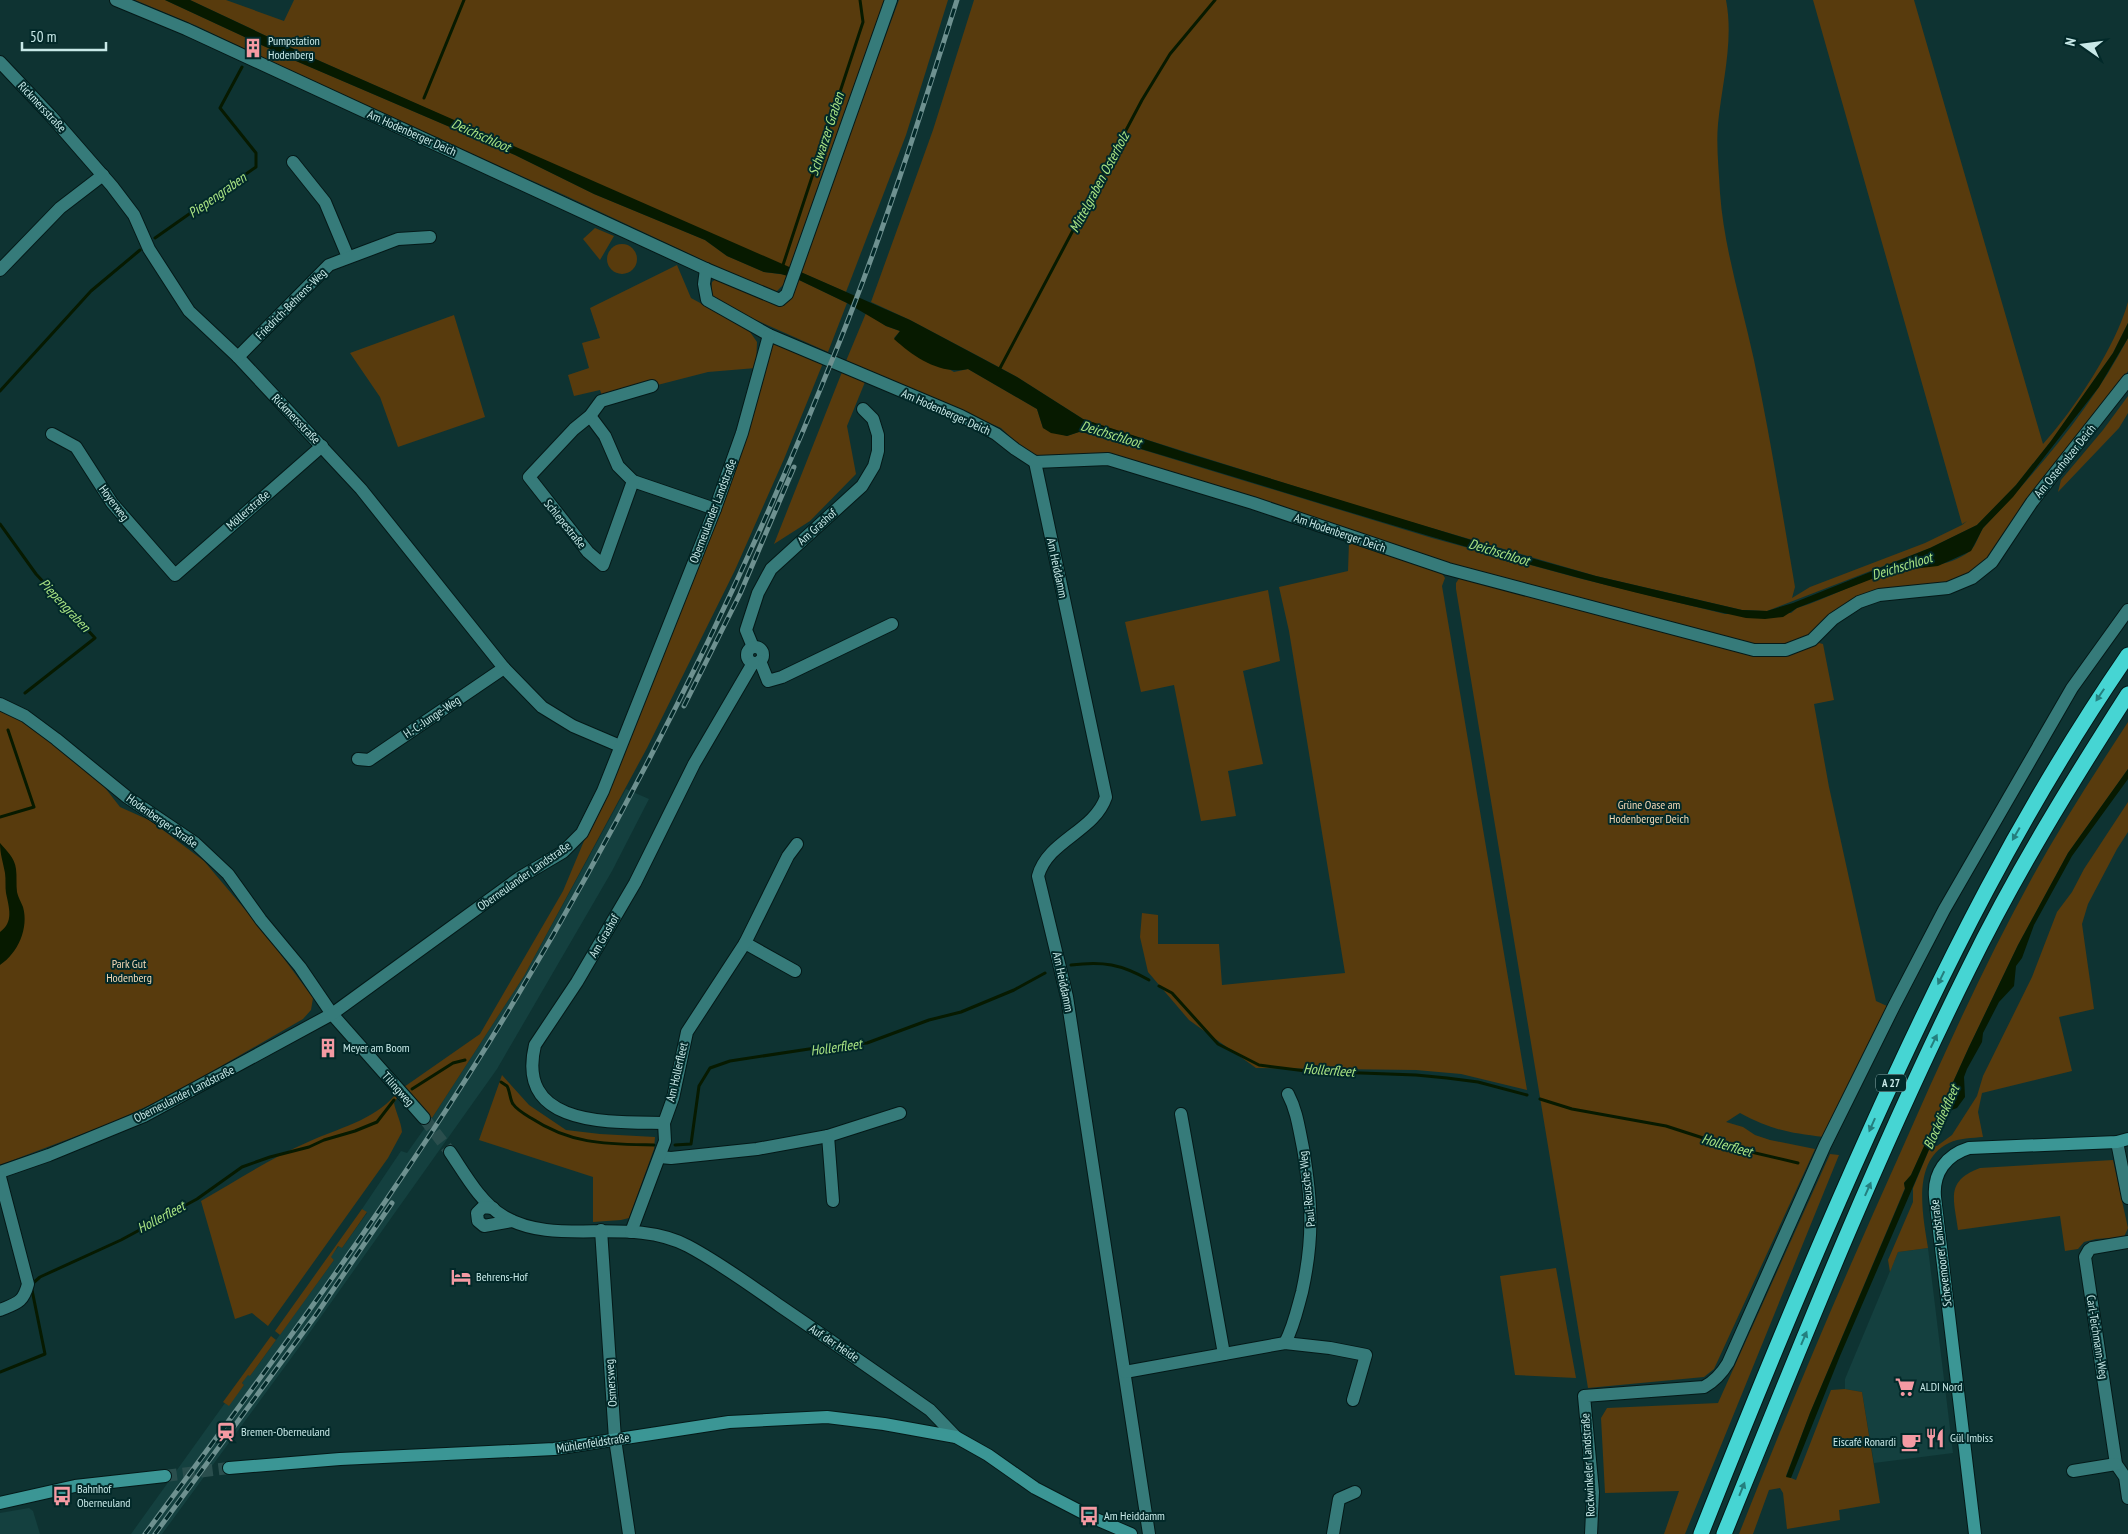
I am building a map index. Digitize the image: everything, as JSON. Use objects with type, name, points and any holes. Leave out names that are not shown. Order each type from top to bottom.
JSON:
[{"type":"highway","name":"A 27","points":[[1701,1534],[1758,1391],[1836,1206],[1948,964],[1995,872],[2040,791],[2128,655]]},
{"type":"highway","name":"A 27","points":[[1724,1534],[1850,1228],[1952,1003],[2014,883],[2060,801],[2128,694]]},
{"type":"street","name":"Am Hodenberger Deich","points":[[116,0],[186,29],[706,269],[780,300],[787,294],[891,0]]},
{"type":"street","name":"Rickmersstraße","points":[[0,62],[103,175],[134,215],[149,249],[189,311],[238,357],[361,489],[408,545],[504,668],[542,707],[572,726],[620,746]]},
{"type":"street","points":[[293,162],[325,202],[348,257]]},
{"type":"street","points":[[0,270],[60,208],[103,175]]},
{"type":"street","name":"Friedrich-Behrens-Weg","points":[[238,357],[329,265],[398,239],[430,236]]},
{"type":"street","name":"Am Hodenberger Deich","points":[[706,269],[704,284],[707,300],[769,335],[961,416],[996,434],[1035,462],[1108,459],[1254,503],[1448,569],[1754,650],[1786,650],[1812,640],[1833,619],[1859,602],[1879,595],[1948,588],[1956,585],[1972,578],[1992,562],[2005,544]]},
{"type":"street","name":"Oberneulander Landstraße","points":[[0,1172],[49,1155],[144,1116],[332,1014],[519,878],[563,852],[575,842],[582,833],[603,791],[715,509],[742,434],[769,335]]},
{"type":"street","name":"Am Osterholzer Deich","points":[[2005,544],[2032,502],[2128,380]]},
{"type":"street","name":"Schlepestraße","points":[[634,481],[603,565],[588,552],[529,477],[574,429],[590,416],[601,401],[652,386]]},
{"type":"street","name":"Am Grashof","points":[[756,662],[750,662],[746,656],[752,647],[746,630],[758,594],[771,569],[862,486],[874,466],[878,451],[878,435],[873,419],[863,409]]},
{"type":"street","points":[[590,416],[605,436],[618,466],[634,481],[715,509]]},
{"type":"street","name":"Hoyerweg","points":[[52,434],[76,447],[112,503],[175,575]]},
{"type":"street","name":"Möllerstraße","points":[[175,575],[322,446]]},
{"type":"street","name":"Am Heiddamm","points":[[1035,462],[1106,797],[1102,810],[1047,856],[1038,876],[1067,997],[1149,1534]]},
{"type":"street","name":"Rockwinkeler Landstraße","points":[[1591,1534],[1592,1492],[1584,1396],[1704,1387],[1722,1373],[1825,1144],[1944,910],[2072,688],[2128,610]]},
{"type":"street","name":"Am Grashof","points":[[756,662],[768,681],[782,678],[892,624]]},
{"type":"street","name":"Am Grashof","points":[[664,1123],[602,1121],[568,1114],[549,1104],[537,1088],[533,1070],[533,1054],[535,1046],[577,982],[635,883],[694,764],[756,662]]},
{"type":"street","name":"H.-C.-Junge-Weg","points":[[358,759],[369,760],[504,668]]},
{"type":"street","name":"Hodenberger Straße","points":[[0,704],[26,716],[127,797],[195,843],[228,874],[261,920],[300,967],[332,1014]]},
{"type":"street","name":"Am Hollerfleet","points":[[631,1232],[665,1141],[664,1123],[673,1098],[687,1032],[745,943],[788,856],[797,844]]},
{"type":"street","points":[[745,943],[795,972]]},
{"type":"street","name":"Tilingweg","points":[[332,1014],[424,1118]]},
{"type":"street","name":"Paul-Reusche-Weg","points":[[1285,1343],[1295,1322],[1305,1277],[1311,1240],[1312,1213],[1296,1108],[1288,1094]]},
{"type":"street","points":[[660,1157],[670,1158],[757,1149],[828,1136],[900,1113]]},
{"type":"street","points":[[1181,1114],[1224,1354]]},
{"type":"street","points":[[828,1136],[833,1201]]},
{"type":"street","points":[[2122,1140],[2128,1198]]},
{"type":"street","name":"Schevemoorer Landstraße","points":[[1975,1534],[1935,1197],[1937,1174],[1951,1156],[1969,1148],[2122,1140]]},
{"type":"street","name":"Auf der Heide","points":[[450,1152],[466,1176],[493,1208],[524,1227],[552,1230],[602,1230],[666,1236],[689,1246],[930,1410],[956,1437],[988,1455],[1035,1488],[1089,1516],[1131,1534]]},
{"type":"street","points":[[0,1177],[28,1284],[25,1296],[18,1303],[0,1310]]},
{"type":"street","name":"Auf der Heide","points":[[493,1208],[483,1208],[477,1213],[478,1221],[484,1226],[512,1221]]},
{"type":"street","name":"Osmersweg","points":[[602,1230],[615,1439],[629,1534]]},
{"type":"street","name":"Carl-Teichmann-Weg","points":[[2128,1242],[2092,1248],[2085,1257],[2116,1464],[2125,1477],[2128,1498]]},
{"type":"street","points":[[1125,1372],[1285,1343],[1330,1348],[1366,1355],[1353,1400]]},
{"type":"street","name":"Mühlenfeldstraße","points":[[229,1468],[340,1460],[554,1449],[729,1422],[827,1417],[884,1424],[956,1437]]},
{"type":"street","points":[[2073,1470],[2116,1464]]},
{"type":"street","points":[[0,1503],[74,1486],[165,1476]]},
{"type":"street","points":[[1333,1534],[1339,1500],[1356,1492]]},
{"type":"shaded area","points":[[626,789],[649,799],[612,871],[497,1069],[303,1342],[162,1534],[131,1534],[225,1403],[228,1405],[244,1385],[242,1383],[248,1374],[250,1376],[334,1260],[330,1257],[339,1246],[342,1248],[367,1213],[362,1209],[401,1151],[407,1153],[434,1115],[524,976]]},
{"type":"shaded area","points":[[1928,1248],[1953,1453],[1874,1463],[1862,1392],[1845,1389],[1845,1379],[1898,1252]]},
{"type":"shaded area","points":[[29,1508],[33,1511],[40,1534],[0,1534],[0,1513]]},
{"type":"green space","points":[[135,0],[165,0],[296,61],[515,155],[594,194],[705,240],[727,256],[764,272],[787,275],[784,281],[786,282],[777,291],[771,292],[562,194],[368,108],[197,26]]},
{"type":"green space","points":[[190,0],[226,0],[284,21],[294,0],[885,0],[790,269],[313,58]]},
{"type":"green space","points":[[899,0],[948,0],[906,135],[846,292],[798,271]]},
{"type":"green space","points":[[974,0],[1726,0],[1729,31],[1728,46],[1717,132],[1722,214],[1729,256],[1754,360],[1771,445],[1795,587],[1792,598],[1810,587],[1925,543],[1962,525],[1967,521],[1962,524],[1813,0],[1914,0],[2043,444],[2068,414],[2093,377],[2114,338],[2128,302],[2128,323],[2113,353],[2051,441],[2016,485],[1977,525],[1930,548],[1767,611],[1742,610],[1596,576],[1380,513],[1083,419],[1017,377],[910,320],[871,302],[933,130]]},
{"type":"green space","points":[[595,228],[614,236],[600,260],[583,239]]},
{"type":"green space","points":[[622,244],[633,248],[637,259],[633,270],[622,274],[611,270],[607,259],[611,248]]},
{"type":"green space","points":[[677,265],[691,298],[748,329],[757,342],[756,368],[708,372],[603,399],[600,390],[574,396],[568,375],[589,368],[582,343],[600,338],[590,308]]},
{"type":"green space","points":[[717,278],[784,306],[797,279],[847,303],[828,352],[720,304],[711,294],[712,282]]},
{"type":"green space","points":[[866,313],[886,326],[900,331],[894,338],[954,372],[968,369],[1037,409],[1043,428],[1067,436],[1079,432],[1091,434],[1432,538],[1582,579],[1725,614],[1791,613],[1797,608],[1881,575],[1942,564],[1961,557],[1970,551],[1983,529],[2044,460],[2081,413],[2114,364],[2128,338],[2128,371],[1995,552],[1979,567],[1960,579],[1941,584],[1893,589],[1806,637],[1777,646],[1757,646],[1457,567],[1112,454],[1048,457],[1032,454],[1001,428],[846,361]]},
{"type":"green space","points":[[454,315],[485,417],[398,447],[380,397],[350,353]]},
{"type":"green space","points":[[777,342],[823,363],[784,459],[735,570],[647,748],[524,976],[432,1118],[404,1087],[480,1034],[563,891],[623,748],[770,347]]},
{"type":"green space","points":[[842,372],[865,382],[847,426],[856,474],[810,521],[774,544]]},
{"type":"green space","points":[[2128,396],[2128,413],[2119,428],[2058,492],[2061,480],[2103,430]]},
{"type":"green space","points":[[1349,542],[1441,572],[1445,578],[1442,586],[1527,1090],[1461,1074],[1416,1070],[1256,1068],[1189,1020],[1148,972],[1140,937],[1142,913],[1158,915],[1158,944],[1219,944],[1222,985],[1345,973],[1289,631],[1279,587],[1348,571]]},
{"type":"green space","name":"Grüne Oase am Hodenberger Deich","points":[[1460,577],[1756,655],[1809,648],[1819,643],[1823,644],[1834,700],[1814,704],[1829,787],[1876,1001],[1887,1006],[1824,1137],[1781,1130],[1740,1113],[1726,1122],[1743,1127],[1755,1135],[1770,1140],[1815,1149],[1714,1369],[1704,1377],[1588,1388],[1456,589],[1456,583]]},
{"type":"green space","points":[[1268,590],[1280,661],[1243,671],[1263,764],[1228,771],[1236,816],[1201,821],[1174,685],[1141,692],[1125,622]]},
{"type":"green space","name":"Park Gut Hodenberg","points":[[0,711],[11,714],[42,734],[99,780],[120,807],[151,821],[204,861],[265,933],[313,998],[311,1010],[303,1019],[171,1095],[111,1123],[0,1165]]},
{"type":"green space","points":[[2128,722],[2128,769],[2068,853],[2018,945],[1911,1175],[1904,1183],[1905,1188],[1810,1413],[1786,1476],[1796,1480],[1831,1390],[1845,1389],[1862,1392],[1880,1503],[1839,1510],[1840,1520],[1787,1529],[1783,1493],[1780,1488],[1769,1490],[1753,1534],[1739,1534],[1836,1298],[1962,1016],[2014,911],[2044,856]]},
{"type":"green space","points":[[2128,802],[2128,832],[2088,904],[2082,924],[2094,1009],[2059,1017],[2072,1071],[1982,1093],[1978,1112],[1983,1137],[1962,1139],[1949,1143],[1937,1151],[1929,1162],[1924,1176],[1922,1205],[1928,1248],[1898,1252],[1890,1272],[1888,1260],[1913,1202],[1913,1188],[1931,1145],[1937,1146],[1952,1135],[1977,1096],[1983,1076],[2032,977],[2057,912],[2072,892],[2084,869]]},
{"type":"green space","points":[[502,1075],[529,1105],[566,1130],[655,1137],[654,1149],[629,1218],[593,1222],[593,1177],[479,1140]]},
{"type":"green space","points":[[395,1095],[397,1098],[394,1103],[402,1132],[388,1158],[268,1326],[252,1313],[235,1319],[201,1201],[281,1155],[366,1118]]},
{"type":"green space","points":[[1830,1154],[1839,1155],[1685,1534],[1664,1534],[1679,1491],[1605,1493],[1601,1418],[1607,1408],[1718,1403]]},
{"type":"green space","points":[[2113,1160],[2128,1228],[2124,1237],[2096,1239],[2084,1242],[2078,1249],[2065,1251],[2060,1216],[1958,1230],[1954,1192],[1961,1179],[1980,1168]]},
{"type":"green space","points":[[362,1209],[367,1212],[342,1248],[338,1246],[331,1257],[334,1260],[280,1335],[275,1331]]},
{"type":"green space","points":[[1556,1268],[1576,1378],[1515,1375],[1500,1276]]},
{"type":"green space","points":[[271,1336],[276,1340],[250,1376],[248,1375],[242,1383],[244,1385],[229,1406],[223,1402]]},
{"type":"water","name":"Deichschloot","points":[[165,0],[190,0],[313,58],[910,320],[1017,377],[1083,419],[1187,453],[1517,554],[1596,576],[1742,610],[1767,611],[1793,603],[1930,548],[1977,525],[2016,485],[2051,441],[2113,353],[2128,323],[2128,338],[2099,387],[2013,497],[1983,528],[1971,551],[1938,566],[1895,571],[1877,577],[1797,608],[1783,617],[1765,619],[1746,618],[1663,599],[1499,556],[1091,434],[1079,432],[1067,436],[1051,433],[1043,428],[1037,409],[968,369],[958,370],[938,367],[919,358],[894,339],[900,331],[886,326],[847,303],[797,279],[781,274],[764,272],[727,256],[705,240],[594,194],[515,155],[296,61]]},
{"type":"water","name":"Blockdiekfleet","points":[[2128,769],[2128,779],[2072,856],[2034,925],[2022,958],[2016,966],[2014,986],[1999,1002],[1983,1033],[1982,1042],[1967,1069],[1964,1077],[1965,1097],[1957,1108],[1946,1112],[1840,1356],[1791,1478],[1786,1477],[1810,1413],[1905,1189],[1904,1183],[1911,1175],[2018,945],[2068,853]]},
{"type":"water","points":[[0,843],[14,861],[17,892],[23,907],[24,923],[17,947],[0,965],[0,932],[7,924],[9,914]]},
{"type":"waterway","points":[[424,98],[464,0]]},
{"type":"waterway","name":"Schwarzer Graben","points":[[782,268],[863,22],[860,0]]},
{"type":"waterway","name":"Mittelgraben Osterholz","points":[[999,370],[1142,100],[1170,54],[1215,0]]},
{"type":"waterway","name":"Piepengraben","points":[[155,238],[256,167],[256,153],[220,108],[242,67]]},
{"type":"waterway","name":"Piepengraben","points":[[0,391],[91,291],[140,250]]},
{"type":"waterway","name":"Piepengraben","points":[[0,524],[36,574],[95,638],[25,693]]},
{"type":"waterway","name":"Piepengraben","points":[[0,817],[34,807],[8,730]]},
{"type":"waterway","name":"Hollerfleet","points":[[1071,965],[1093,963],[1112,965],[1130,970],[1149,980]]},
{"type":"waterway","name":"Hollerfleet","points":[[675,1145],[691,1144],[699,1086],[710,1068],[730,1061],[809,1049],[867,1043],[929,1020],[961,1012],[1014,990],[1045,973]]},
{"type":"waterway","name":"Hollerfleet","points":[[1159,986],[1172,993],[1218,1044],[1259,1065],[1306,1071],[1447,1078],[1478,1082],[1527,1095]]},
{"type":"waterway","name":"Hollerfleet","points":[[412,1089],[453,1063],[465,1060]]},
{"type":"waterway","name":"Hollerfleet","points":[[501,1082],[507,1086],[512,1102],[517,1108],[546,1127],[576,1138],[591,1141],[654,1145]]},
{"type":"waterway","name":"Hollerfleet","points":[[1540,1099],[1572,1109],[1666,1126],[1734,1148],[1798,1163]]},
{"type":"waterway","name":"Hollerfleet","points":[[32,1284],[40,1277],[121,1240],[197,1199],[242,1167],[270,1157],[309,1147],[377,1122],[394,1100]]},
{"type":"waterway","name":"Hollerfleet","points":[[0,1372],[45,1354],[32,1290]]},
{"type":"tunnel","points":[[424,1118],[450,1152]]},
{"type":"tunnel","points":[[165,1476],[229,1468]]},
{"type":"railway","points":[[145,1534],[339,1268],[432,1132],[519,993],[608,837],[691,677],[730,596],[803,431],[854,305],[885,219],[957,0]]},
{"type":"railway","points":[[684,706],[740,594],[794,467]]},
{"type":"railway","points":[[155,1534],[316,1315],[392,1203]]},
{"type":"place","name":"Pumpstation Hodenberg","points":[[253,48]]},
{"type":"place","name":"Meyer am Boom","points":[[328,1048]]},
{"type":"place","name":"Behrens-Hof","points":[[461,1277]]},
{"type":"place","name":"ALDI Nord","points":[[1905,1387]]},
{"type":"place","name":"Bremen-Oberneuland","points":[[226,1432]]},
{"type":"place","name":"Gül Imbiss","points":[[1935,1438]]},
{"type":"place","name":"Eiscafé Ronardi","points":[[1911,1442]]},
{"type":"place","name":"Bahnhof Oberneuland","points":[[62,1496]]},
{"type":"place","name":"Am Heiddamm","points":[[1089,1516]]}]
